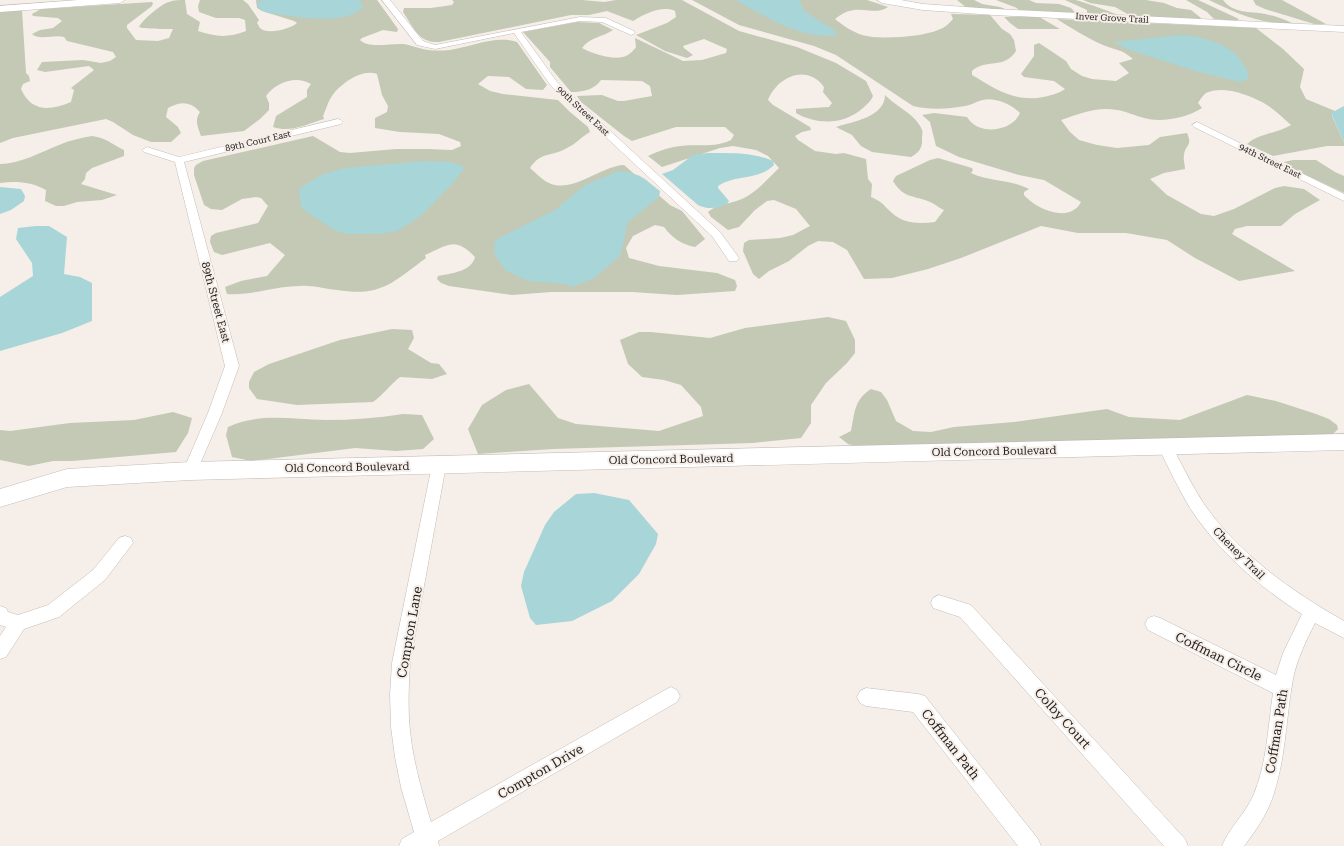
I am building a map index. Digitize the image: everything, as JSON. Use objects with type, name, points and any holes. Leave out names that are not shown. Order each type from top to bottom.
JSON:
[{"type":"street","points":[[0,9],[40,3],[120,0]]},
{"type":"street","points":[[386,0],[420,43],[435,47],[580,19],[603,20],[631,33]]},
{"type":"street","name":"Inver Grove Trail","points":[[882,0],[923,6],[994,12],[1344,29]]},
{"type":"street","name":"90th Street East","points":[[516,31],[534,54],[554,84],[716,234],[733,258]]},
{"type":"street","name":"89th Court East","points":[[179,160],[338,122]]},
{"type":"street","name":"94th Street East","points":[[1197,125],[1344,198]]},
{"type":"street","points":[[147,150],[179,160]]},
{"type":"street","name":"89th Street East","points":[[179,160],[232,366],[215,413],[190,471]]},
{"type":"street","name":"Old Concord Boulevard","points":[[0,498],[67,478],[190,471],[1344,442]]},
{"type":"street","name":"Cheney Trail","points":[[1165,446],[1189,494],[1214,529],[1230,547],[1269,582],[1312,612],[1344,630]]},
{"type":"street","name":"Compton Lane","points":[[427,841],[414,800],[402,747],[399,695],[401,663],[440,465]]},
{"type":"street","points":[[0,614],[2,618],[18,623],[53,611],[99,575],[125,543]]},
{"type":"street","name":"Colby Court","points":[[939,602],[966,611],[1178,846]]},
{"type":"street","name":"Coffman Path","points":[[1232,846],[1264,795],[1269,776],[1283,688],[1291,656],[1312,612]]},
{"type":"street","points":[[0,651],[18,623]]},
{"type":"street","name":"Coffman Circle","points":[[1154,624],[1283,688]]},
{"type":"street","name":"Compton Drive","points":[[409,846],[427,841],[671,696]]},
{"type":"street","name":"Coffman Path","points":[[866,697],[918,703],[1031,846]]},
{"type":"green space","points":[[175,0],[185,0],[187,14],[200,22],[198,31],[211,35],[228,36],[246,31],[245,20],[239,18],[216,18],[199,12],[198,6],[200,0],[243,0],[248,4],[259,20],[257,23],[260,28],[263,30],[273,31],[285,29],[297,23],[262,11],[257,8],[256,0],[377,0],[398,29],[397,32],[383,30],[362,38],[360,40],[364,43],[374,45],[404,44],[426,50],[438,51],[458,49],[492,41],[509,40],[517,42],[547,85],[543,90],[526,89],[509,77],[488,76],[478,84],[490,91],[503,94],[558,100],[588,127],[590,132],[562,151],[538,159],[530,168],[546,182],[558,185],[567,185],[606,170],[624,165],[670,205],[682,211],[705,239],[695,247],[691,246],[674,238],[664,227],[655,225],[633,236],[626,248],[629,258],[659,266],[717,273],[735,280],[737,286],[735,291],[677,295],[632,292],[551,292],[512,295],[449,286],[441,283],[437,279],[438,276],[455,273],[465,269],[470,266],[475,257],[462,246],[451,244],[425,255],[426,258],[404,275],[376,290],[352,292],[305,286],[291,286],[245,294],[227,294],[225,287],[241,281],[267,276],[285,255],[270,243],[222,255],[214,252],[210,242],[211,236],[216,233],[258,223],[268,206],[261,198],[256,197],[242,199],[222,210],[211,209],[204,205],[194,175],[194,168],[196,165],[203,161],[313,136],[340,152],[350,153],[396,149],[452,150],[461,146],[460,142],[439,134],[400,132],[375,128],[375,118],[387,112],[388,106],[382,95],[377,74],[371,73],[358,75],[340,87],[329,100],[323,116],[324,119],[293,128],[280,129],[273,127],[276,116],[307,97],[307,90],[311,84],[305,81],[287,81],[270,91],[266,96],[269,103],[269,110],[244,131],[201,136],[197,121],[200,112],[189,104],[181,103],[168,108],[166,117],[178,127],[181,133],[171,142],[151,142],[133,135],[106,119],[13,138],[0,143],[0,12],[22,10],[26,73],[29,76],[30,81],[23,84],[21,89],[25,97],[30,102],[42,108],[49,108],[71,102],[74,90],[71,88],[94,70],[89,66],[45,72],[37,70],[42,62],[83,60],[101,63],[110,61],[116,57],[113,52],[67,41],[64,37],[35,36],[32,34],[40,30],[53,28],[62,21],[58,18],[33,16],[32,14],[41,9],[152,2],[152,6],[127,25],[127,28],[136,40],[158,41],[169,38],[173,29],[150,29],[139,27],[144,20],[162,5]]},
{"type":"green space","points":[[452,0],[582,0],[604,2],[616,0],[682,0],[739,31],[797,47],[836,63],[866,81],[873,96],[856,114],[839,120],[821,121],[813,120],[796,113],[796,109],[829,107],[832,103],[823,92],[824,87],[817,80],[809,76],[793,76],[785,79],[772,92],[768,100],[773,105],[810,127],[811,130],[802,132],[795,136],[798,140],[815,151],[836,154],[844,153],[866,159],[868,179],[872,184],[871,197],[881,202],[896,216],[912,222],[935,222],[944,210],[930,202],[905,194],[893,181],[896,176],[930,160],[938,158],[972,168],[973,170],[971,173],[978,176],[1015,184],[1029,189],[1024,192],[1024,195],[1029,200],[1044,209],[1053,212],[1069,212],[1076,209],[1081,202],[1044,180],[1019,175],[959,157],[936,146],[930,122],[922,115],[934,113],[967,117],[972,123],[979,127],[995,129],[1003,128],[1016,119],[1020,113],[1013,107],[988,99],[952,108],[932,109],[913,106],[836,55],[814,46],[739,25],[692,0],[867,0],[888,7],[876,11],[850,11],[843,13],[835,19],[859,34],[869,37],[911,36],[931,32],[948,24],[953,19],[951,14],[990,15],[1002,29],[1010,34],[1014,40],[1016,51],[1006,60],[977,67],[972,71],[972,75],[990,86],[1008,94],[1027,98],[1048,96],[1065,89],[1054,81],[1024,77],[1021,74],[1034,56],[1034,45],[1039,43],[1066,61],[1071,69],[1082,76],[1092,79],[1116,81],[1129,73],[1119,63],[1133,59],[1129,55],[1091,39],[1057,19],[1256,28],[1283,49],[1304,69],[1300,87],[1306,99],[1335,111],[1332,113],[1332,116],[1344,142],[1344,146],[1327,146],[1273,156],[1247,144],[1257,138],[1291,125],[1266,104],[1249,96],[1227,90],[1206,93],[1198,103],[1202,108],[1196,112],[1174,119],[1158,120],[1110,109],[1103,109],[1088,111],[1061,120],[1070,132],[1079,140],[1117,148],[1149,145],[1160,137],[1187,133],[1189,143],[1184,157],[1185,169],[1164,173],[1150,179],[1167,195],[1201,214],[1214,216],[1234,209],[1275,188],[1284,186],[1304,189],[1320,200],[1295,214],[1281,226],[1247,226],[1235,229],[1232,234],[1295,271],[1239,281],[1195,258],[1167,240],[1126,233],[1078,233],[1041,226],[961,258],[928,269],[892,278],[864,279],[847,250],[833,242],[818,241],[808,246],[789,261],[769,271],[759,279],[753,274],[743,251],[744,243],[749,240],[780,238],[793,235],[810,226],[796,209],[774,200],[767,201],[755,210],[739,227],[728,230],[711,217],[708,212],[716,207],[746,197],[763,184],[779,168],[768,156],[756,150],[733,146],[720,148],[662,167],[648,156],[656,152],[688,145],[719,144],[731,140],[734,135],[725,127],[676,127],[632,141],[581,102],[577,96],[602,95],[618,101],[624,101],[652,96],[650,86],[642,81],[601,80],[588,90],[571,92],[550,67],[550,62],[523,32],[577,22],[599,23],[613,30],[593,39],[582,48],[598,54],[616,58],[626,56],[633,51],[636,47],[635,38],[683,61],[702,60],[726,53],[727,49],[704,39],[683,46],[693,55],[687,58],[665,51],[636,35],[667,23],[676,17],[675,11],[670,9],[654,11],[633,21],[607,11],[589,15],[571,15],[439,42],[432,42],[421,37],[403,12],[404,8],[431,8],[452,5],[454,2]]},
{"type":"green space","points":[[957,0],[974,0],[982,4],[1005,9],[968,9]]},
{"type":"green space","points":[[996,0],[1029,0],[1036,3],[1059,4],[1071,8],[1076,13],[1019,11],[1017,8]]},
{"type":"green space","points":[[1065,0],[1075,0],[1117,15],[1090,15],[1087,13],[1087,10]]},
{"type":"green space","points":[[1083,0],[1146,0],[1191,10],[1201,18],[1200,20],[1131,16],[1115,7],[1090,3]]},
{"type":"green space","points":[[1186,0],[1198,0],[1239,19],[1236,21],[1214,19],[1207,12]]},
{"type":"green space","points":[[1209,0],[1223,0],[1232,8],[1237,10],[1269,15],[1292,23],[1259,20],[1239,14]]},
{"type":"green space","points":[[1253,0],[1282,0],[1326,24],[1314,24],[1265,9],[1256,5]]},
{"type":"green space","points":[[1035,16],[1060,29],[1018,29],[1004,17]]},
{"type":"green space","points":[[885,95],[911,115],[922,130],[921,148],[911,157],[872,152],[861,146],[852,135],[836,127],[859,120],[874,113],[880,109],[884,102]]},
{"type":"green space","points":[[92,136],[105,140],[124,150],[124,156],[92,168],[86,173],[85,179],[81,184],[117,195],[102,200],[77,202],[64,206],[56,206],[45,201],[46,190],[40,187],[24,183],[0,183],[0,164],[23,160],[67,142]]},
{"type":"green space","points":[[1293,160],[1316,160],[1344,176],[1344,193],[1289,167],[1284,162]]},
{"type":"green space","points":[[828,317],[846,321],[855,340],[855,353],[826,383],[811,405],[811,423],[801,438],[753,443],[553,449],[478,454],[468,429],[482,405],[506,390],[529,384],[558,418],[576,424],[659,431],[703,416],[701,407],[681,385],[664,380],[642,377],[628,364],[620,340],[639,332],[710,338],[745,328]]},
{"type":"green space","points":[[392,329],[412,330],[414,338],[408,349],[431,363],[439,364],[447,374],[432,379],[400,377],[373,402],[297,405],[257,399],[249,388],[249,382],[254,372],[269,364],[340,340]]},
{"type":"green space","points":[[871,389],[881,392],[887,400],[896,421],[913,431],[931,432],[954,427],[1014,422],[1107,409],[1129,417],[1180,420],[1247,395],[1276,401],[1316,414],[1329,419],[1337,425],[1338,429],[1333,434],[864,448],[848,444],[839,437],[851,431],[858,402],[865,393]]},
{"type":"green space","points":[[173,412],[192,418],[188,433],[176,452],[72,461],[53,461],[29,466],[0,460],[0,430],[10,431],[70,423],[134,420]]},
{"type":"green space","points":[[403,414],[422,415],[434,439],[423,449],[396,451],[355,448],[251,461],[232,457],[226,435],[228,427],[241,422],[265,418],[345,420]]},
{"type":"water","points":[[263,0],[360,0],[363,7],[355,13],[344,17],[318,19],[268,13],[261,10],[256,3]]},
{"type":"water","points":[[735,0],[800,0],[803,10],[837,32],[836,35],[823,36],[797,30],[771,19]]},
{"type":"water","points":[[1185,35],[1212,41],[1231,50],[1246,67],[1249,79],[1240,82],[1195,71],[1127,49],[1114,42]]},
{"type":"water","points":[[1344,106],[1344,142],[1331,113]]},
{"type":"water","points":[[708,153],[757,156],[773,161],[774,165],[768,170],[754,176],[732,180],[718,186],[729,201],[726,205],[705,208],[698,205],[662,174],[673,170],[693,155]]},
{"type":"water","points":[[426,161],[450,162],[465,167],[455,181],[421,216],[397,231],[379,234],[346,234],[334,230],[301,208],[299,189],[321,175],[344,168]]},
{"type":"water","points":[[619,171],[633,173],[645,179],[660,191],[659,197],[628,222],[620,256],[593,279],[571,287],[566,284],[528,281],[505,270],[494,253],[495,242],[499,238],[555,210],[585,185]]},
{"type":"water","points":[[0,187],[21,189],[25,196],[24,201],[11,210],[0,214]]},
{"type":"water","points":[[49,226],[67,237],[64,274],[80,277],[92,283],[92,321],[62,333],[0,351],[0,297],[33,276],[32,263],[16,239],[18,228]]},
{"type":"water","points":[[594,493],[629,500],[658,534],[656,544],[639,574],[612,601],[572,621],[536,625],[530,618],[521,586],[524,572],[545,525],[554,512],[576,494]]}]
